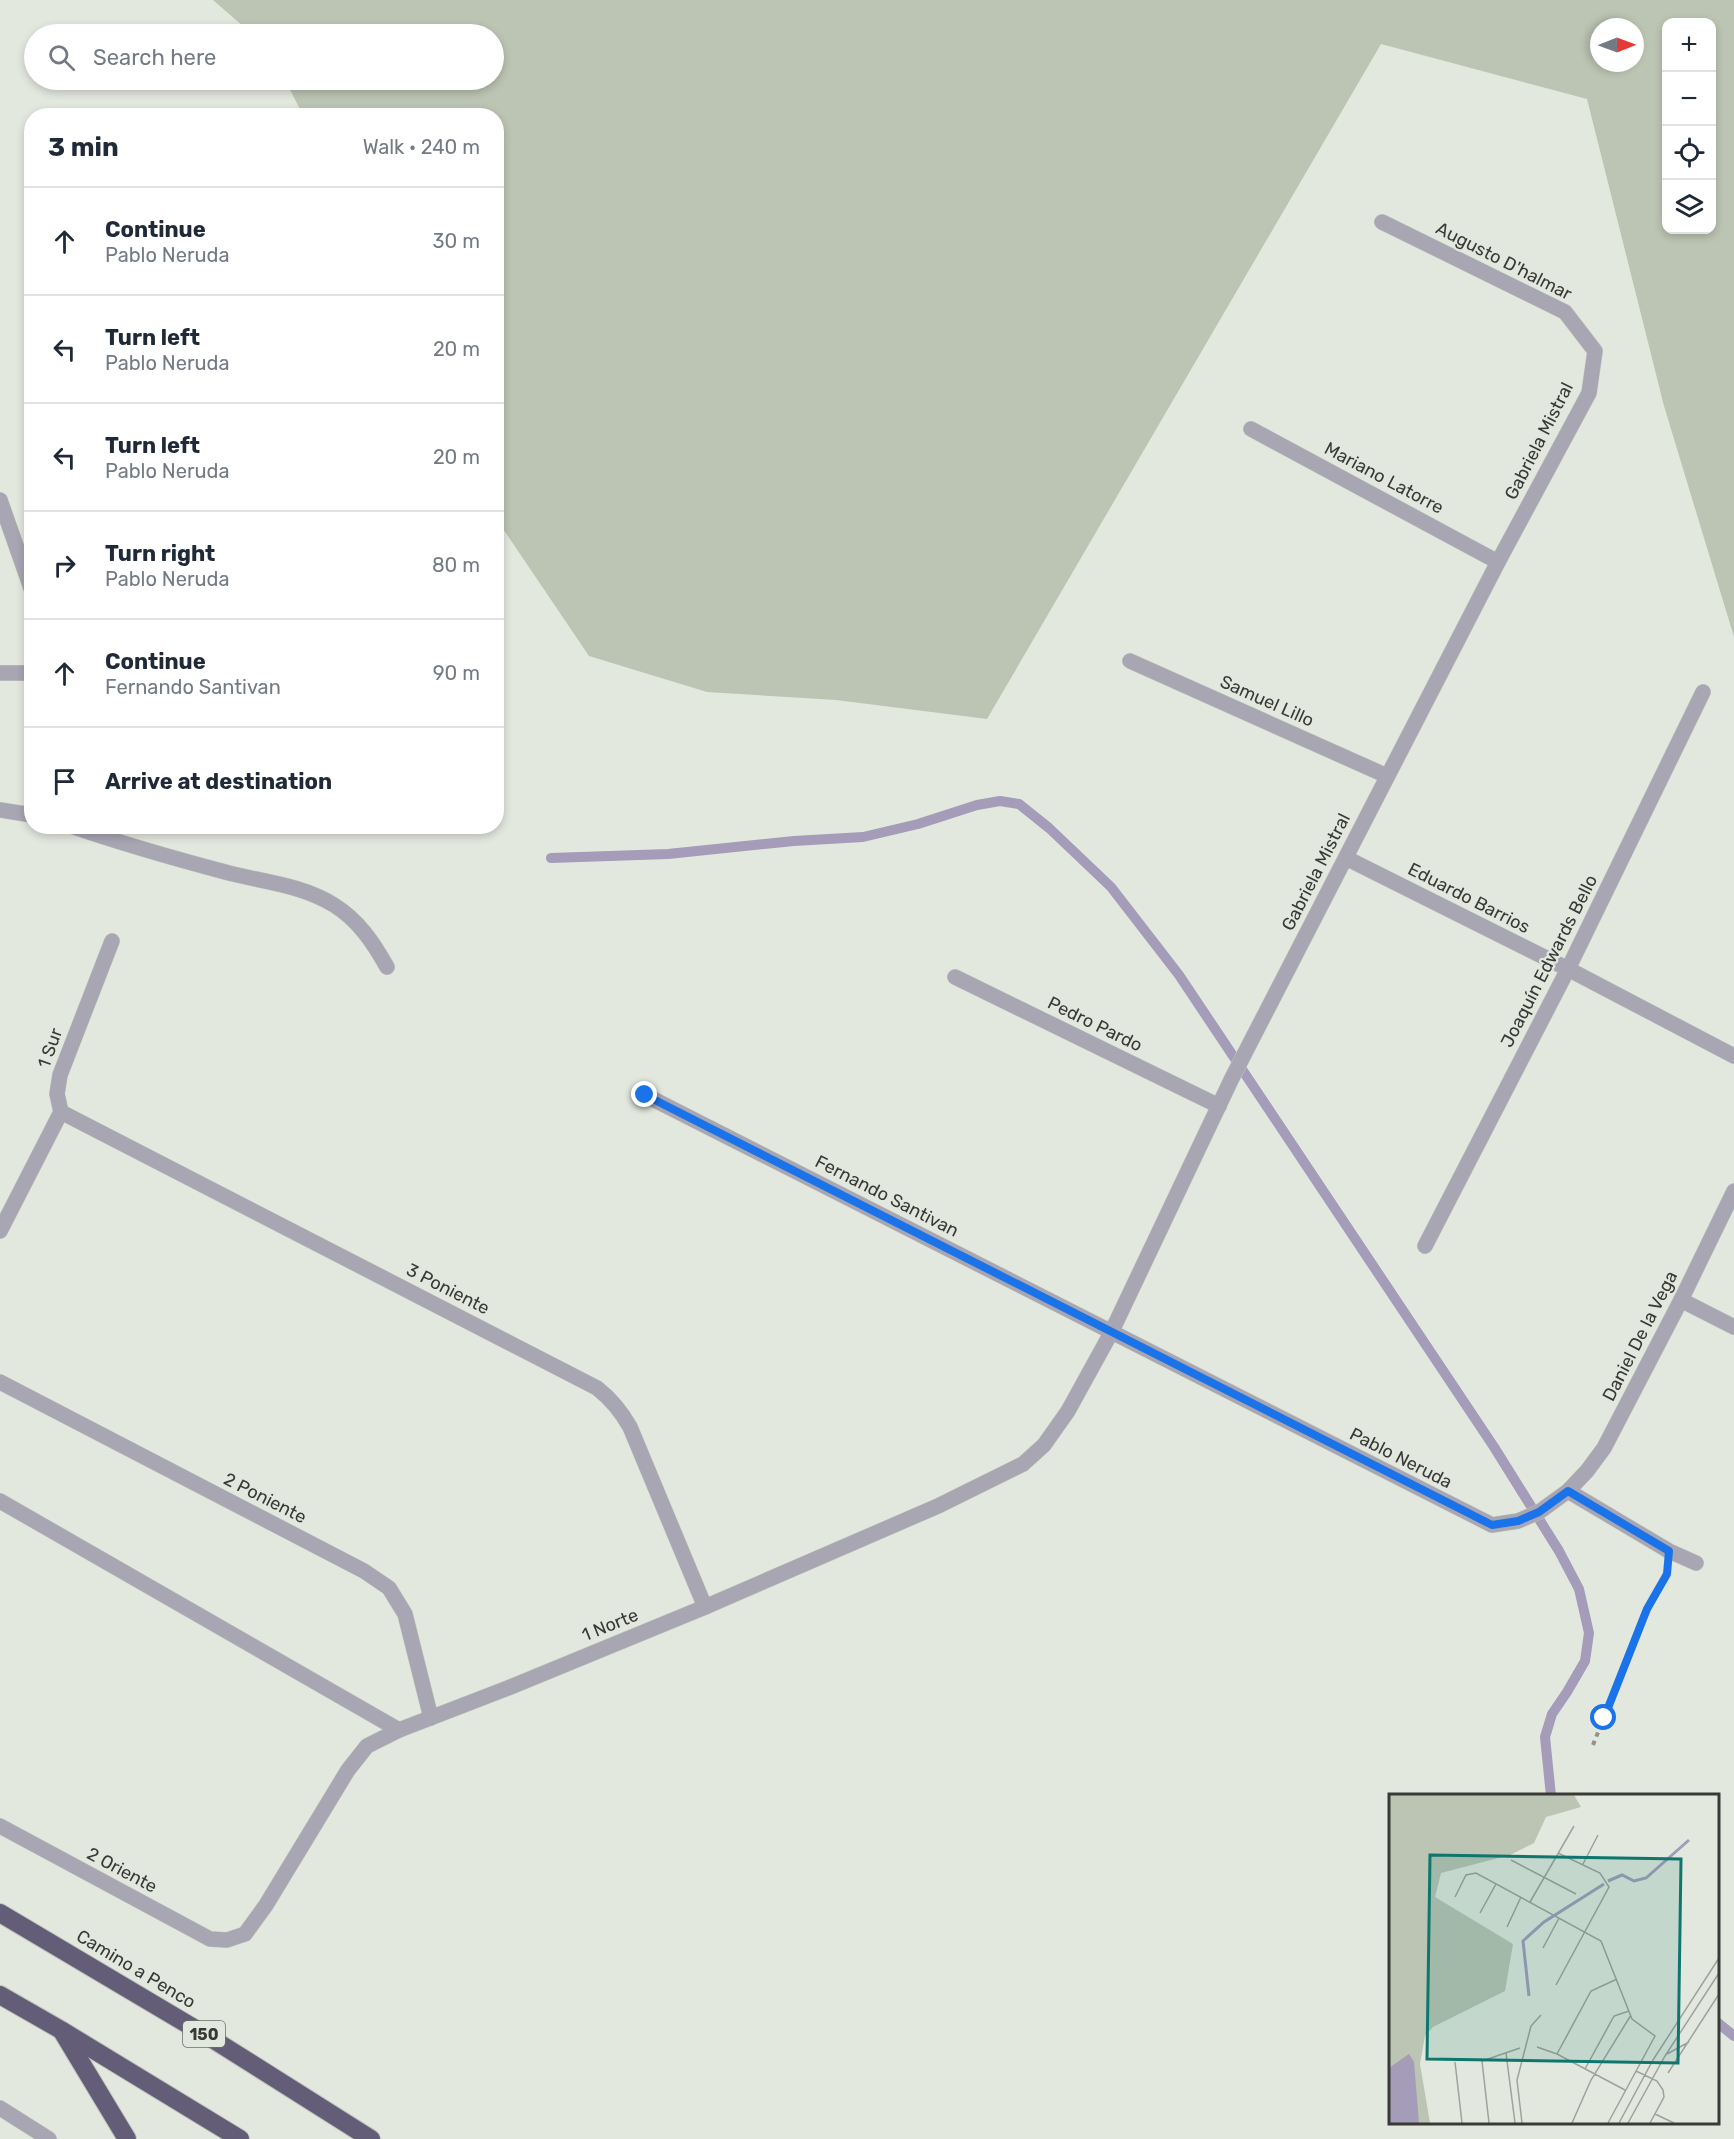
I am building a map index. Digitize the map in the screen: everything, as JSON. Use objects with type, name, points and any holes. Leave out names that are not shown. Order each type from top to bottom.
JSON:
[{"type":"highway","name":"Camino a Penco","points":[[0,1913],[214,2040],[372,2139]]},
{"type":"highway","points":[[0,1995],[62,2030],[240,2139]]},
{"type":"highway","points":[[62,2030],[127,2139]]},
{"type":"street","name":"Augusto D'halmar","points":[[1382,222],[1565,312],[1594,351]]},
{"type":"street","name":"Gabriela Mistral","points":[[1068,1411],[1111,1333],[1232,1078],[1498,562],[1589,393],[1594,351]]},
{"type":"street","name":"Mariano Latorre","points":[[1251,429],[1498,562]]},
{"type":"street","points":[[0,500],[24,568]]},
{"type":"street","name":"Samuel Lillo","points":[[1130,661],[1387,776]]},
{"type":"street","points":[[0,673],[24,673]]},
{"type":"street","name":"Joaquín Edwards Bello","points":[[1425,1246],[1568,969],[1703,692]]},
{"type":"street","points":[[0,810],[24,814]]},
{"type":"street","points":[[96,834],[184,861],[295,887],[314,895],[350,916],[364,931],[387,967]]},
{"type":"street","name":"Eduardo Barrios","points":[[1346,858],[1568,969],[1734,1056]]},
{"type":"street","name":"1 Sur","points":[[61,1112],[57,1094],[60,1075],[112,941]]},
{"type":"street","name":"Pedro Pardo","points":[[955,977],[1219,1106]]},
{"type":"street","name":"Fernando Santivan","points":[[645,1095],[1111,1333]]},
{"type":"street","points":[[0,1231],[61,1112]]},
{"type":"street","name":"3 Poniente","points":[[61,1112],[597,1388],[610,1398],[630,1427],[705,1607]]},
{"type":"street","name":"Daniel De la Vega","points":[[1562,1495],[1587,1471],[1604,1448],[1681,1300],[1734,1191]]},
{"type":"street","points":[[1681,1300],[1734,1328]]},
{"type":"street","name":"Pablo Neruda","points":[[1111,1333],[1492,1525],[1518,1521],[1539,1512],[1562,1495]]},
{"type":"street","name":"2 Poniente","points":[[0,1382],[364,1571],[389,1588],[405,1614],[432,1718]]},
{"type":"street","name":"1 Norte","points":[[227,1940],[245,1934],[266,1905],[348,1770],[366,1746],[399,1730],[705,1607],[938,1506],[1023,1464],[1044,1445],[1068,1411]]},
{"type":"street","points":[[1562,1495],[1696,1563]]},
{"type":"street","points":[[0,1501],[399,1730]]},
{"type":"street","name":"2 Oriente","points":[[0,1826],[210,1939],[227,1940]]},
{"type":"street","points":[[0,2108],[49,2139]]},
{"type":"path","points":[[1593,1745],[1647,1609],[1667,1574],[1669,1551]]},
{"type":"green space","points":[[213,0],[1734,0],[1734,637],[1664,406],[1587,99],[1381,44],[987,719],[836,700],[707,692],[589,656],[504,530],[504,108],[299,108],[290,90],[504,90],[504,24],[241,24]]},
{"type":"waterway","points":[[551,858],[668,854],[794,841],[863,837],[918,824],[977,805],[1000,801],[1019,804],[1049,828],[1111,887],[1179,975],[1494,1447],[1559,1551],[1579,1589],[1589,1633],[1585,1661],[1552,1714],[1545,1737],[1551,1794]]},
{"type":"waterway","points":[[1719,2024],[1734,2036]]},
{"type":"route","points":[[645,1095],[1492,1525],[1518,1521],[1539,1512],[1568,1491],[1669,1551],[1667,1574],[1647,1609],[1604,1718]]}]
